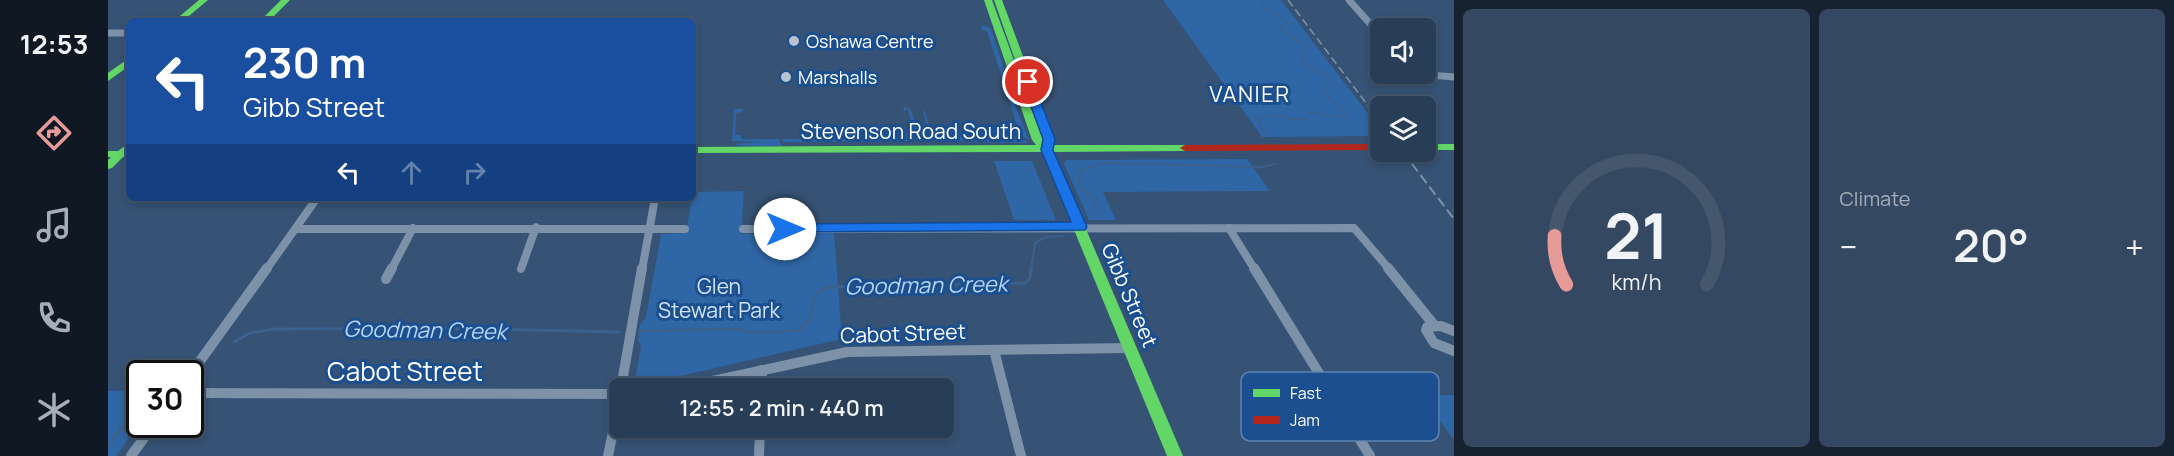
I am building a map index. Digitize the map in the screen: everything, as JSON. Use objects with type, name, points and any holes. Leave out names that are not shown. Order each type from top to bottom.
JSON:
[{"type":"main road","points":[[182,18],[204,0]]},
{"type":"main road","points":[[267,18],[286,0]]},
{"type":"main road","name":"Gibb Street","points":[[988,0],[1037,141],[1047,150],[1175,456]]},
{"type":"main road","name":"Gibb Street","points":[[998,0],[1049,139],[1047,150]]},
{"type":"main road","points":[[108,78],[126,63]]},
{"type":"main road","name":"Stevenson Road South","points":[[696,150],[1370,147]]},
{"type":"main road","points":[[1436,147],[1454,147]]},
{"type":"main road","points":[[108,154],[126,151]]},
{"type":"main road","points":[[108,166],[126,151]]},
{"type":"street","points":[[1349,0],[1370,24]]},
{"type":"street","points":[[108,33],[126,33]]},
{"type":"street","points":[[1436,76],[1454,77]]},
{"type":"street","points":[[201,360],[315,201]]},
{"type":"street","points":[[623,378],[655,201]]},
{"type":"street","points":[[296,229],[536,227],[685,229]]},
{"type":"street","points":[[521,269],[536,227]]},
{"type":"street","points":[[386,279],[413,228]]},
{"type":"street","points":[[1229,228],[1318,372]]},
{"type":"street","points":[[743,229],[1354,228],[1434,325]]},
{"type":"street","points":[[1454,331],[1434,325],[1427,327],[1426,330],[1429,338],[1439,347],[1454,351]]},
{"type":"street","name":"Cabot Street","points":[[726,378],[847,352],[1131,348]]},
{"type":"street","points":[[994,350],[1021,456]]},
{"type":"street","points":[[762,370],[762,378]]},
{"type":"street","name":"Cabot Street","points":[[204,393],[609,396]]},
{"type":"street","points":[[131,456],[144,438]]},
{"type":"street","points":[[608,456],[612,438]]},
{"type":"street","points":[[759,456],[760,438]]},
{"type":"street","points":[[1361,441],[1370,456]]},
{"type":"green space","points":[[1163,0],[1281,0],[1370,116],[1370,136],[1262,137]]},
{"type":"green space","points":[[981,25],[991,28],[1029,140],[1013,130],[1018,129],[987,31],[982,30]]},
{"type":"green space","points":[[905,107],[911,110],[916,127],[915,135],[910,141],[783,142],[783,139],[905,138],[904,133],[914,132],[908,110],[902,110]]},
{"type":"green space","points":[[734,109],[743,109],[742,112],[736,113],[735,135],[741,135],[741,139],[779,139],[782,146],[734,144],[759,142],[732,141]]},
{"type":"green space","points":[[923,111],[925,111],[930,129],[939,129],[941,135],[949,135],[949,132],[975,133],[973,128],[978,128],[979,133],[987,132],[989,136],[1014,135],[1029,143],[944,142],[1012,141],[941,141],[929,132]]},
{"type":"green space","points":[[1247,159],[1270,191],[1103,192],[1116,220],[1089,220],[1064,164],[1066,160]]},
{"type":"green space","points":[[994,161],[1032,161],[1056,220],[1014,220]]},
{"type":"green space","name":"Glen Stewart Park","points":[[744,191],[741,234],[834,232],[842,339],[672,378],[636,378],[641,346],[638,340],[640,325],[646,317],[661,234],[686,233],[691,201],[696,201],[696,192]]},
{"type":"green space","points":[[126,390],[126,438],[129,438],[116,456],[108,456],[108,391]]},
{"type":"green space","points":[[1439,395],[1454,395],[1454,440],[1439,420]]},
{"type":"waterway","name":"Goodman Creek","points":[[1264,0],[1263,7],[1287,22],[1279,29],[1302,43],[1308,50],[1300,58],[1305,65],[1329,77],[1330,82],[1322,90],[1350,115],[1340,117],[1310,112],[1306,119]]},
{"type":"waterway","name":"Goodman Creek","points":[[1258,120],[1257,118],[1269,116],[1297,119]]},
{"type":"waterway","name":"Goodman Creek","points":[[1257,119],[1266,134]]},
{"type":"waterway","name":"Goodman Creek","points":[[1289,119],[1297,119]]},
{"type":"waterway","name":"Goodman Creek","points":[[1297,119],[1306,119]]},
{"type":"waterway","name":"Goodman Creek","points":[[1297,119],[1306,119]]},
{"type":"waterway","name":"Goodman Creek","points":[[1093,212],[1096,198],[1082,190],[1078,184],[1081,169],[1106,163],[1263,167],[1275,164]]},
{"type":"waterway","name":"Goodman Creek","points":[[1031,270],[1035,243],[1046,237],[1063,236]]},
{"type":"waterway","name":"Goodman Creek","points":[[639,331],[734,329],[759,333],[800,330],[810,319],[815,295],[826,287],[1025,283],[1030,278],[1031,268]]},
{"type":"waterway","name":"Goodman Creek","points":[[234,342],[250,333],[275,329],[433,328],[619,332]]},
{"type":"waterway","name":"Goodman Creek","points":[[108,445],[126,422]]},
{"type":"railway","points":[[1288,0],[1370,108]]},
{"type":"railway","points":[[1411,162],[1454,219]]},
{"type":"traffic: fast","points":[[182,18],[204,0]]},
{"type":"traffic: fast","points":[[267,18],[286,0]]},
{"type":"traffic: fast","points":[[988,0],[1037,140],[1047,150],[1175,456]]},
{"type":"traffic: fast","points":[[998,0],[1049,139],[1047,150]]},
{"type":"traffic: fast","points":[[108,78],[126,63]]},
{"type":"traffic: fast","points":[[1436,147],[1454,147]]},
{"type":"traffic: fast","points":[[696,150],[1185,148]]},
{"type":"traffic: fast","points":[[108,166],[126,149]]},
{"type":"traffic: fast","points":[[108,154],[126,154]]},
{"type":"traffic: jam","points":[[1185,148],[1370,147]]},
{"type":"place","name":"Oshawa Centre","points":[[794,41]]},
{"type":"place","name":"Marshalls","points":[[786,77]]},
{"type":"district","name":"VANIER","points":[[1250,94]]},
{"type":"route","points":[[785,229],[1080,227],[1047,150],[1049,139],[1028,82]]}]
